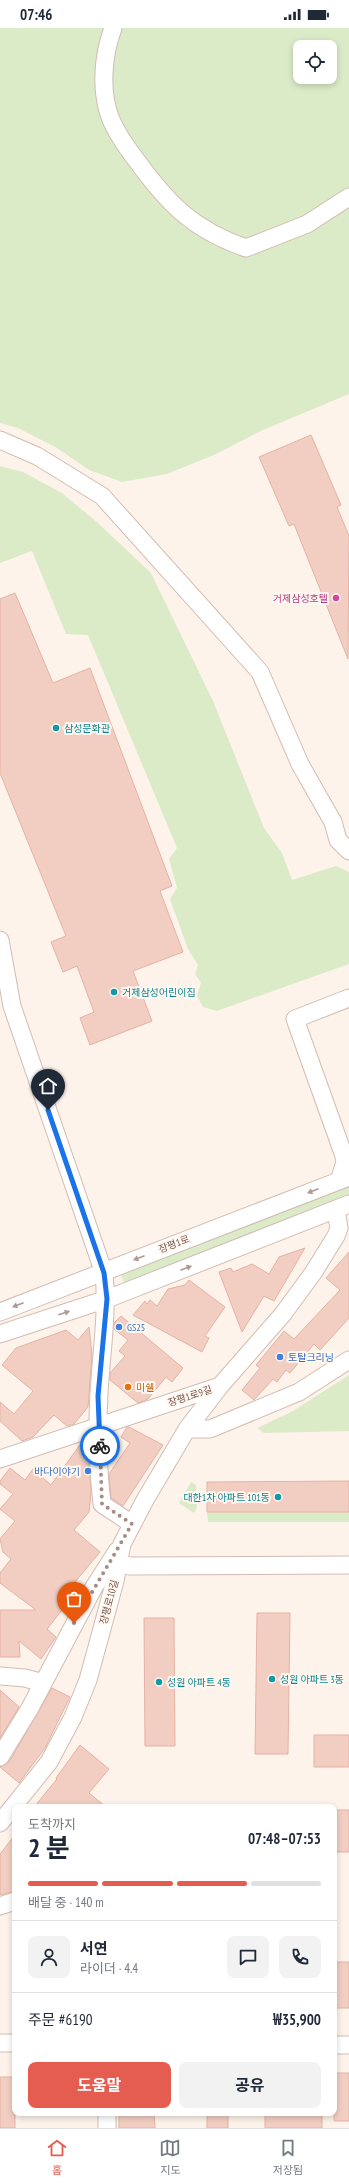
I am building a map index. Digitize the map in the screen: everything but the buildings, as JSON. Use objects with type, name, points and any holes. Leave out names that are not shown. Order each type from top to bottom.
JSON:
[{"type":"street","points":[[113,28],[105,56],[106,100],[110,118],[147,176],[172,206],[197,224],[220,239],[246,248],[307,224],[349,197]]},
{"type":"street","points":[[0,440],[37,456],[102,496],[260,672],[300,764],[334,822],[338,840],[349,851]]},
{"type":"street","points":[[0,940],[12,1006],[104,1273],[107,1299],[98,1396],[102,1504],[132,1524]]},
{"type":"street","points":[[298,1018],[349,998]]},
{"type":"street","points":[[298,1018],[349,1142]]},
{"type":"street","points":[[298,1018],[344,1156],[344,1179]]},
{"type":"street","name":"장평1로","points":[[0,1312],[344,1179]]},
{"type":"street","points":[[0,1334],[107,1299],[342,1207]]},
{"type":"street","name":"장평1로9길","points":[[0,1459],[220,1386],[283,1314],[312,1274],[336,1236],[339,1228],[342,1207]]},
{"type":"street","points":[[187,1429],[210,1429],[299,1392],[349,1360]]},
{"type":"street","name":"장평로10길","points":[[12,1804],[49,1762],[74,1717],[88,1680],[119,1563],[122,1544],[187,1429],[220,1386]]},
{"type":"street","points":[[0,1757],[8,1746],[43,1683],[94,1587],[122,1544]]},
{"type":"street","points":[[119,1563],[129,1566],[349,1565]]},
{"type":"street","points":[[0,1676],[25,1678],[43,1683]]},
{"type":"street","name":"장평로10길","points":[[0,1824],[9,1808]]},
{"type":"street","points":[[0,1906],[12,1902]]},
{"type":"street","points":[[0,2043],[12,2043]]},
{"type":"street","points":[[337,2045],[349,2045]]},
{"type":"street","points":[[106,2128],[107,2116]]},
{"type":"green space","points":[[0,28],[349,28],[349,394],[263,430],[216,454],[167,474],[122,482],[89,470],[57,448],[18,428],[0,423]]},
{"type":"green space","points":[[0,466],[23,472],[62,493],[98,523],[151,573],[213,701],[264,828],[282,853],[292,880],[336,866],[349,872],[349,964],[217,1011],[203,1007],[197,996],[201,983],[195,974],[198,965],[188,949],[170,899],[177,888],[169,859],[177,848],[88,635],[66,634],[32,551],[0,563]]},
{"type":"green space","points":[[349,1181],[349,1194],[129,1283],[124,1283],[121,1274]]},
{"type":"green space","points":[[349,1375],[349,1431],[264,1433],[257,1428],[293,1411]]},
{"type":"green space","points":[[191,1482],[196,1485],[197,1507],[194,1513],[179,1503]]},
{"type":"green space","points":[[207,1512],[349,1512],[349,1522],[208,1522]]},
{"type":"way so far","points":[[74,1623],[94,1587],[122,1544],[132,1524],[102,1504],[100,1487],[100,1446]]},
{"type":"place","name":"거제삼성호텔","points":[[336,598]]},
{"type":"place","name":"삼성문화관","points":[[56,728]]},
{"type":"place","name":"거제삼성어린이집","points":[[114,992]]},
{"type":"place","name":"GS25","points":[[119,1327]]},
{"type":"place","name":"토탈크리닝","points":[[280,1357]]},
{"type":"place","name":"미쉘","points":[[128,1387]]},
{"type":"place","name":"바다이야기","points":[[88,1471]]},
{"type":"place","name":"대한1차 아파트 101동","points":[[278,1497]]},
{"type":"place","name":"성원 아파트 3동","points":[[272,1679]]},
{"type":"place","name":"성원 아파트 4동","points":[[159,1682]]},
{"type":"route","points":[[48,1110],[104,1273],[107,1299],[98,1396],[100,1446]]}]
